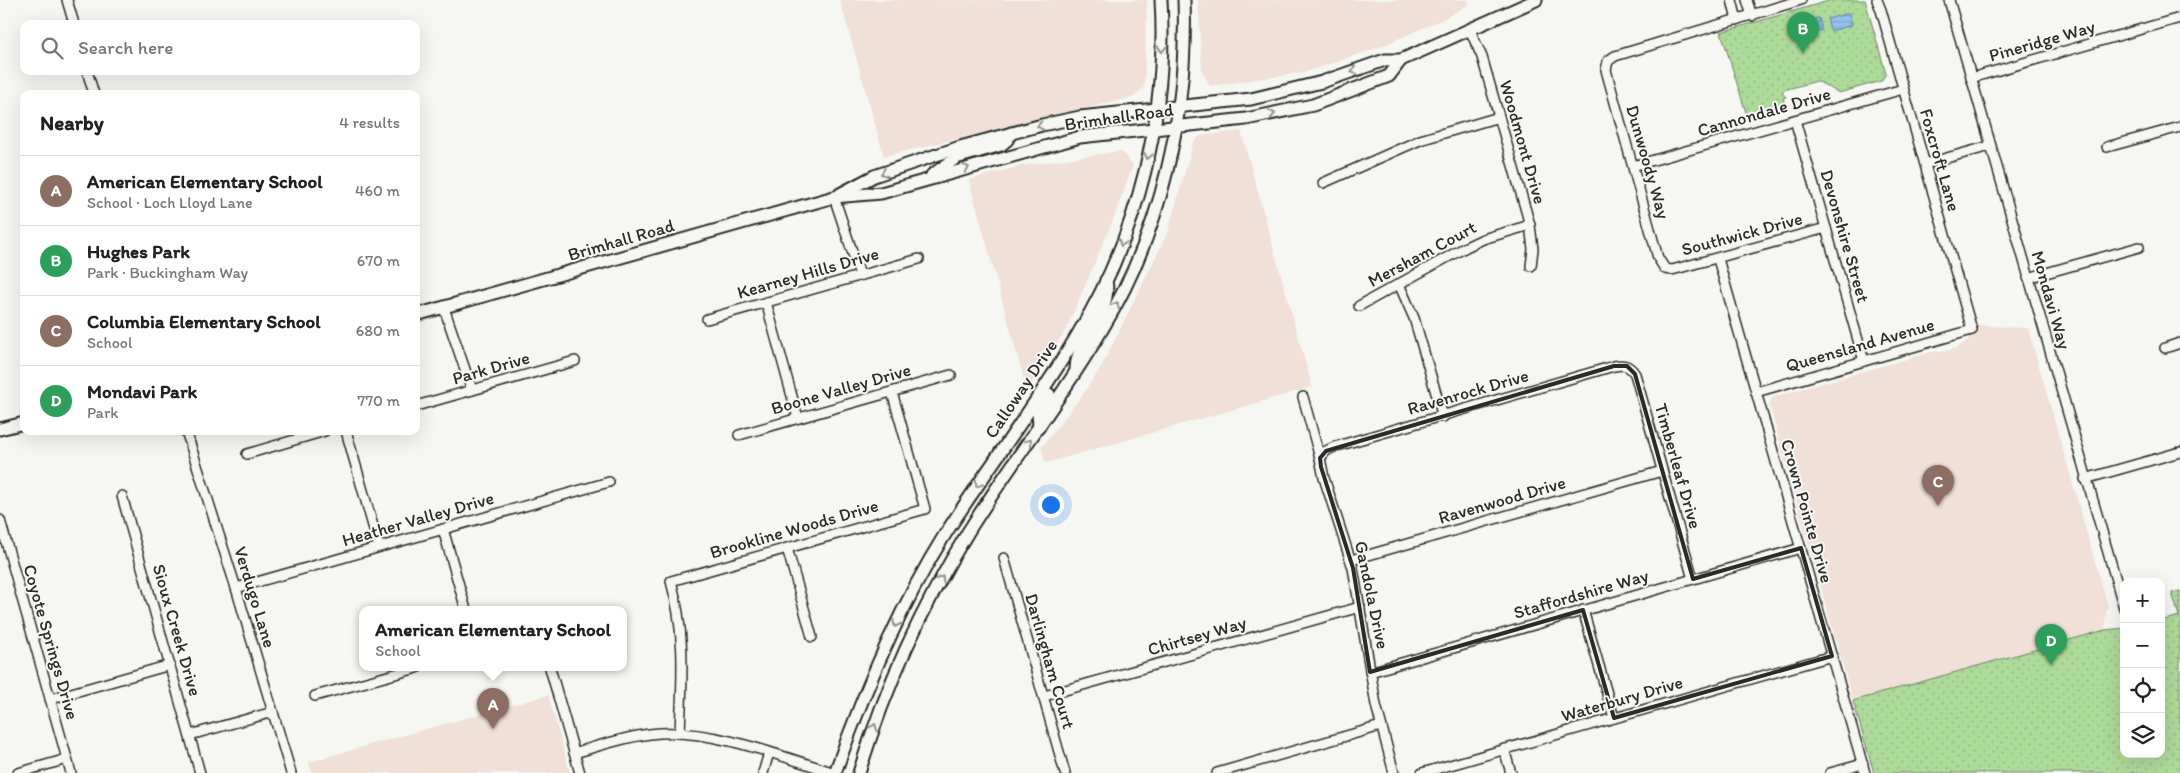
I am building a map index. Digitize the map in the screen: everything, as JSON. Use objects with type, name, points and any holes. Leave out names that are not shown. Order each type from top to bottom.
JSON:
[{"type":"street","points":[[67,0],[73,20]]},
{"type":"street","name":"Calloway Drive","points":[[835,773],[866,688],[925,570],[970,497],[1063,359],[1095,304],[1106,280],[1130,220],[1154,130],[1158,108],[1162,58],[1161,0]]},
{"type":"street","name":"Calloway Drive","points":[[859,773],[891,684],[931,598],[973,524],[1076,372],[1104,327],[1137,261],[1162,192],[1180,106],[1184,54],[1184,0]]},
{"type":"street","name":"Brimhall Road","points":[[834,197],[874,176],[1011,132],[1080,117],[1230,102],[1266,96],[1322,82],[1385,60],[1401,60],[1536,0]]},
{"type":"street","points":[[1732,0],[1737,20],[1801,0]]},
{"type":"street","points":[[1747,0],[1752,16]]},
{"type":"street","name":"Foxcroft Lane","points":[[1877,0],[1972,330]]},
{"type":"street","name":"Mondavi Way","points":[[1949,0],[2085,479],[2120,595]]},
{"type":"street","name":"Pineridge Way","points":[[1971,78],[2180,18]]},
{"type":"street","name":"Dunwoody Way","points":[[1666,269],[1658,258],[1634,166],[1608,79],[1608,61],[1623,52],[1737,20]]},
{"type":"street","name":"Woodmont Drive","points":[[1470,30],[1482,57],[1530,225],[1533,249],[1531,266]]},
{"type":"street","name":"Brimhall Road","points":[[420,314],[834,197],[881,193],[1080,137],[1246,119],[1313,105],[1389,76],[1401,60]]},
{"type":"street","points":[[88,75],[93,90]]},
{"type":"street","name":"Cannondale Drive","points":[[1634,166],[1903,89]]},
{"type":"street","points":[[1323,183],[1420,140],[1499,117]]},
{"type":"street","name":"Devonshire Street","points":[[1795,120],[1864,361]]},
{"type":"street","points":[[2107,147],[2180,127]]},
{"type":"street","points":[[925,180],[956,158],[1001,145],[1007,140],[1011,132]]},
{"type":"street","points":[[1925,164],[1990,146]]},
{"type":"street","points":[[834,197],[860,275]]},
{"type":"street","name":"Mersham Court","points":[[1359,306],[1466,247],[1483,239],[1530,225]]},
{"type":"street","name":"Southwick Drive","points":[[1666,269],[1672,270],[1718,259],[1826,228]]},
{"type":"street","points":[[2028,278],[2138,247]]},
{"type":"street","name":"Kearney Hills Drive","points":[[707,318],[919,259]]},
{"type":"street","name":"Crown Pointe Drive","points":[[1718,259],[1864,768]]},
{"type":"street","points":[[1076,372],[1078,354],[1108,296],[1106,280]]},
{"type":"street","points":[[1399,284],[1414,318],[1443,417]]},
{"type":"street","points":[[766,302],[798,418]]},
{"type":"street","points":[[444,308],[472,390]]},
{"type":"street","name":"Queensland Avenue","points":[[1756,392],[1972,330]]},
{"type":"street","points":[[2165,348],[2180,343]]},
{"type":"street","points":[[1039,427],[1038,412],[1061,376],[1063,359]]},
{"type":"street","name":"Park Drive","points":[[420,405],[575,361]]},
{"type":"street","name":"Ravenrock Drive","points":[[1320,458],[1326,451],[1334,447],[1614,366],[1627,366]]},
{"type":"street","name":"Timberleaf Drive","points":[[1627,366],[1635,374],[1693,579]]},
{"type":"street","name":"Boone Valley Drive","points":[[739,435],[951,375]]},
{"type":"street","name":"Brookline Woods Drive","points":[[680,733],[682,637],[680,616],[671,581],[925,509],[892,392]]},
{"type":"street","name":"Gandola Drive","points":[[1303,397],[1324,478],[1351,560],[1370,672],[1381,726],[1394,773]]},
{"type":"street","points":[[0,429],[20,423]]},
{"type":"street","name":"Verdugo Lane","points":[[187,435],[236,588],[291,773]]},
{"type":"street","points":[[247,454],[312,435]]},
{"type":"street","points":[[347,435],[379,547]]},
{"type":"street","points":[[2085,479],[2180,452]]},
{"type":"street","name":"Ravenwood Drive","points":[[1351,560],[1662,471]]},
{"type":"street","name":"Heather Valley Drive","points":[[236,588],[609,482]]},
{"type":"street","name":"Sioux Creek Drive","points":[[122,496],[200,773]]},
{"type":"street","name":"Coyote Springs Drive","points":[[0,520],[71,773]]},
{"type":"street","points":[[443,529],[465,606]]},
{"type":"street","points":[[787,548],[812,637]]},
{"type":"street","name":"Staffordshire Way","points":[[1370,672],[1801,548]]},
{"type":"street","name":"Darlingham Court","points":[[1004,558],[1065,773]]},
{"type":"street","name":"Chirtsey Way","points":[[1044,696],[1360,607]]},
{"type":"street","points":[[1583,610],[1614,718]]},
{"type":"street","name":"Waterbury Drive","points":[[1422,773],[1832,656]]},
{"type":"street","points":[[50,699],[170,665]]},
{"type":"street","points":[[315,696],[406,671]]},
{"type":"street","points":[[551,671],[580,773]]},
{"type":"street","points":[[190,735],[273,712]]},
{"type":"street","points":[[1217,773],[1381,726]]},
{"type":"street","points":[[574,753],[638,736],[680,733],[706,736],[835,773]]},
{"type":"street","points":[[1504,749],[1511,773]]},
{"type":"street","points":[[763,773],[769,753]]},
{"type":"street","points":[[18,773],[68,759]]},
{"type":"street","points":[[1830,773],[1864,768]]},
{"type":"highlighted area","points":[[1614,366],[1627,366],[1635,374],[1693,579],[1801,548],[1832,656],[1614,718],[1583,610],[1370,672],[1353,568],[1321,467],[1320,458],[1326,451]]},
{"type":"shaded area","points":[[840,0],[1147,0],[1144,87],[1134,97],[884,156]]},
{"type":"shaded area","points":[[1198,0],[1468,0],[1469,4],[1441,20],[1380,47],[1306,72],[1210,86],[1202,71]]},
{"type":"shaded area","points":[[1241,131],[1312,387],[1046,463],[1041,448],[1102,366],[1168,232],[1193,143],[1200,136]]},
{"type":"shaded area","points":[[1121,151],[1133,165],[1113,220],[1066,330],[1027,390],[969,180],[1021,166]]},
{"type":"shaded area","points":[[1977,325],[2028,328],[2108,607],[2105,630],[1853,701],[1769,404],[1773,397],[1935,351],[1957,348],[1968,340]]},
{"type":"shaded area","points":[[548,695],[570,773],[312,773],[309,762]]},
{"type":"green space","points":[[1832,0],[1865,0],[1886,74],[1881,81],[1839,93],[1817,81],[1784,90],[1782,93],[1786,97],[1783,98],[1786,108],[1748,119],[1721,32]]},
{"type":"green space","points":[[2180,591],[2180,773],[1874,773],[1853,701],[2105,630],[2120,628],[2120,758],[2165,758],[2165,620],[2179,616],[2172,593]]},
{"type":"water","points":[[1849,13],[1852,25],[1831,31],[1827,19]]},
{"type":"water","points":[[1819,18],[1822,30],[1809,34],[1806,21]]},
{"type":"place","name":"Hughes Park","points":[[1803,53]]},
{"type":"place","name":"Columbia Elementary School","points":[[1938,506]]},
{"type":"place","name":"Mondavi Park","points":[[2051,665]]},
{"type":"place","name":"American Elementary School","points":[[493,729]]}]
